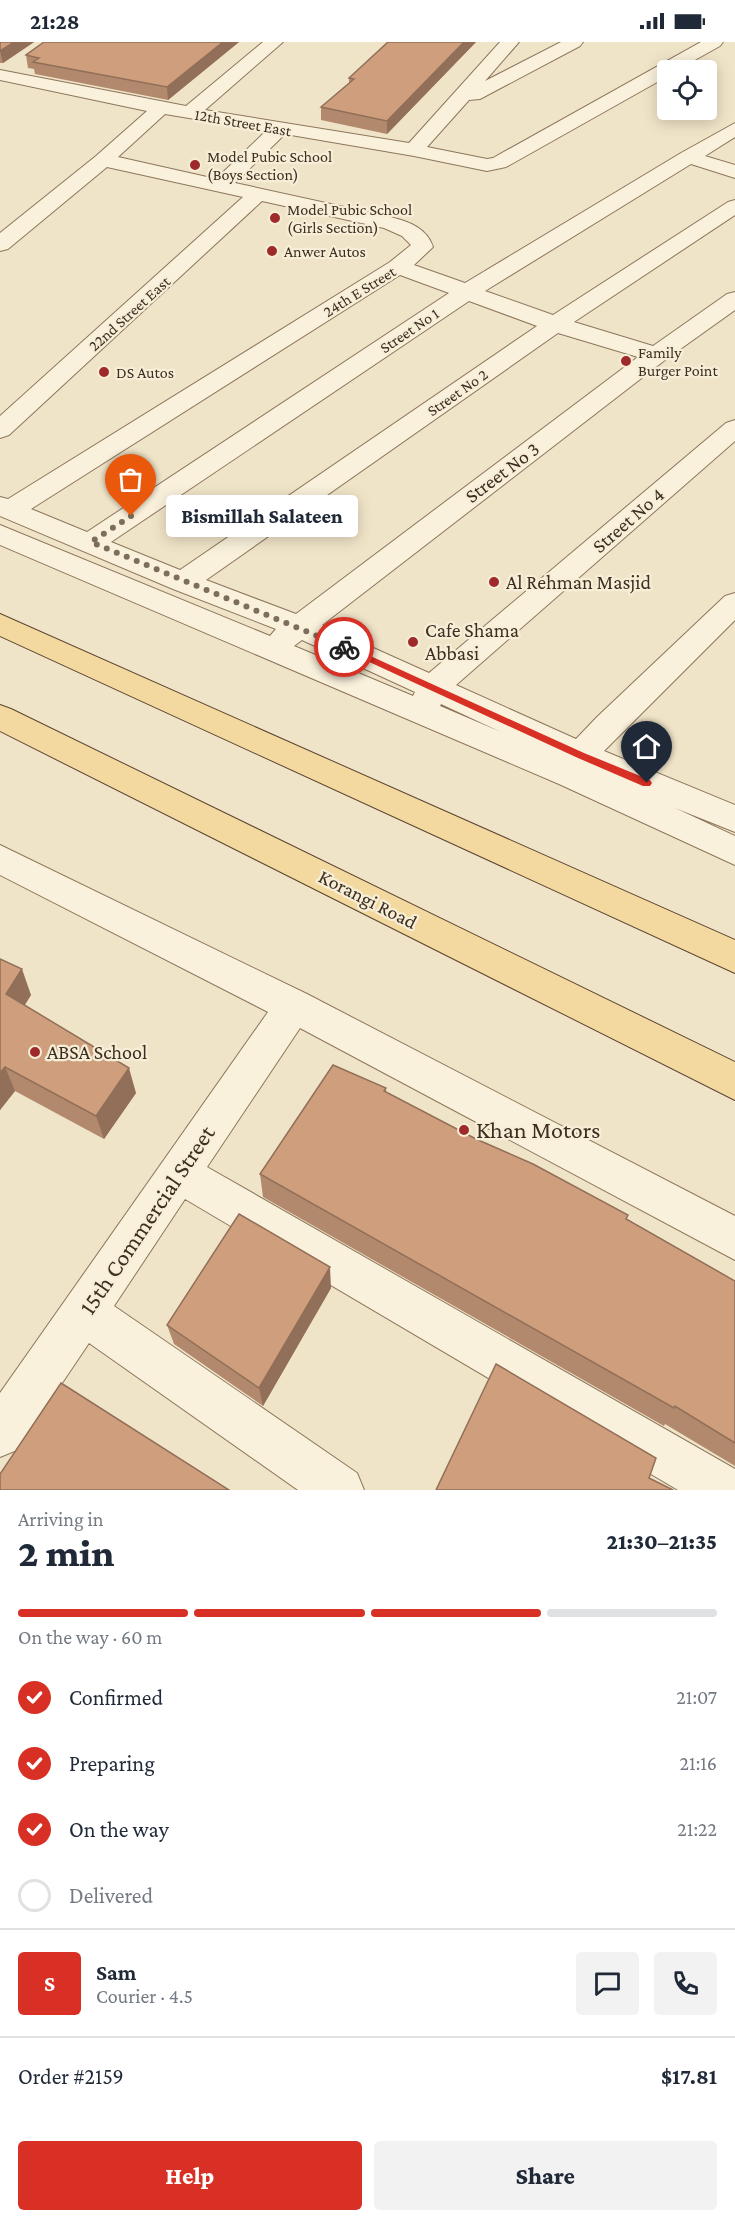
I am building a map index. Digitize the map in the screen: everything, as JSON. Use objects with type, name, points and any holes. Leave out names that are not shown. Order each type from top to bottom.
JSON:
[{"type":"main road","points":[[0,624],[735,957]]},
{"type":"main road","name":"Korangi Road","points":[[0,717],[735,1082]]},
{"type":"street","points":[[191,112],[273,42]]},
{"type":"street","points":[[414,150],[510,42]]},
{"type":"street","points":[[453,105],[574,42]]},
{"type":"street","name":"12th Street East","points":[[0,76],[161,108],[414,150],[488,165],[499,163],[714,42]]},
{"type":"street","points":[[0,76],[21,62]]},
{"type":"street","points":[[0,244],[103,160],[161,108]]},
{"type":"street","points":[[219,187],[279,129]]},
{"type":"street","name":"Street No 1","points":[[91,542],[468,291],[735,129]]},
{"type":"street","points":[[688,158],[735,172]]},
{"type":"street","name":"24th E Street","points":[[3,517],[398,267],[422,247],[420,239],[407,230],[390,223],[103,160]]},
{"type":"street","name":"22nd Street East","points":[[0,430],[257,195]]},
{"type":"street","name":"Street No 2","points":[[183,582],[555,324],[735,206]]},
{"type":"street","points":[[398,267],[555,324],[656,356]]},
{"type":"street","name":"Street No 3","points":[[273,649],[298,626],[735,299]]},
{"type":"street","name":"Street No 4","points":[[427,700],[735,428]]},
{"type":"street","points":[[3,517],[91,542],[183,582],[298,626],[427,700]]},
{"type":"street","points":[[3,517],[273,649],[427,700],[576,765],[732,839]]},
{"type":"street","points":[[576,765],[608,724],[735,603]]},
{"type":"street","points":[[0,859],[294,1006],[735,1239]]},
{"type":"street","name":"15th Commercial Street","points":[[0,1433],[294,1006]]},
{"type":"street","points":[[178,1173],[724,1490]]},
{"type":"street","points":[[85,1312],[340,1490]]},
{"type":"building","points":[[0,42],[14,42],[0,51]]},
{"type":"building","points":[[44,42],[223,42],[167,87],[33,62],[39,58],[26,55]]},
{"type":"building","points":[[388,42],[464,42],[387,121],[321,107],[354,79],[349,78]]},
{"type":"building","name":"ABSA School","points":[[0,959],[22,969],[6,994],[129,1068],[96,1116],[5,1067],[0,1073]]},
{"type":"building","points":[[333,1065],[386,1088],[384,1091],[476,1139],[533,1164],[628,1215],[626,1219],[735,1281],[735,1443],[675,1406],[674,1408],[260,1174]]},
{"type":"building","points":[[239,1214],[330,1267],[259,1388],[167,1325]]},
{"type":"building","points":[[496,1364],[656,1458],[649,1478],[673,1490],[436,1490]]},
{"type":"building","points":[[61,1383],[229,1490],[0,1490],[0,1474]]},
{"type":"way so far","points":[[131,516],[91,542],[344,647]]},
{"type":"place","name":"Model Pubic School (Boys Section)","points":[[195,165]]},
{"type":"place","name":"Model Pubic School (Girls Section)","points":[[275,218]]},
{"type":"place","name":"Anwer Autos","points":[[272,251]]},
{"type":"place","name":"Family Burger Point","points":[[626,361]]},
{"type":"place","name":"DS Autos","points":[[104,372]]},
{"type":"place","name":"Bismillah Salateen","points":[[131,516]]},
{"type":"place","name":"Al Rehman Masjid","points":[[494,582]]},
{"type":"place","name":"Cafe Shama Abbasi","points":[[413,642]]},
{"type":"place","name":"ABSA School","points":[[35,1052]]},
{"type":"place","name":"Khan Motors","points":[[464,1130]]},
{"type":"route","points":[[344,647],[647,783]]}]
